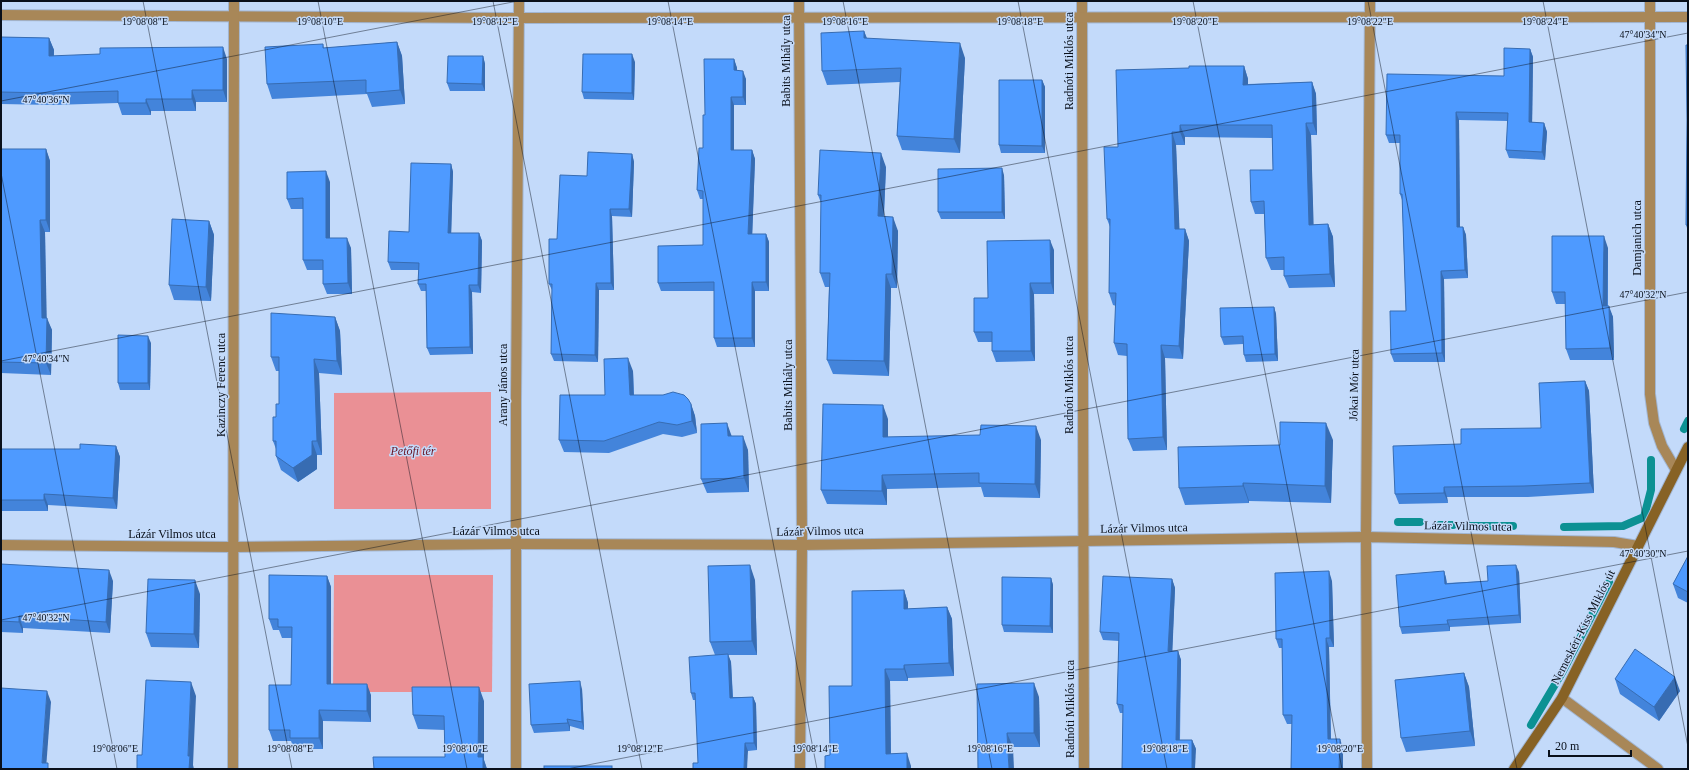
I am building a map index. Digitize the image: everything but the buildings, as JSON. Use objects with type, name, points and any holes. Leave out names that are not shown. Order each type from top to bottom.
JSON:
[{"type":"street","name":"Kazinczy Ferenc utca","points":[[233,769],[234,1]]},
{"type":"street","name":"Arany János utca","points":[[516,769],[519,1]]},
{"type":"street","name":"Babits Mihály utca","points":[[799,1],[802,545],[800,769]]},
{"type":"street","name":"Radnóti Miklós utca","points":[[1082,1],[1082,542],[1084,769]]},
{"type":"street","name":"Jókai Mór utca","points":[[1367,769],[1366,537],[1370,1]]},
{"type":"street","name":"Damjanich utca","points":[[1650,1],[1650,394],[1654,423],[1662,446],[1676,470]]},
{"type":"street","points":[[1,15],[1082,19],[1688,17]]},
{"type":"street","name":"Nemeskéri-Kiss Miklós út","points":[[1514,769],[1562,698],[1688,447]]},
{"type":"street","name":"Lázár Vilmos utca","points":[[1,545],[234,547],[516,544],[802,545],[1366,537],[1614,542],[1638,546]]},
{"type":"street","points":[[1562,698],[1658,769]]},
{"type":"green space","name":"Petőfi tér","points":[[491,392],[491,509],[334,509],[334,393]]},
{"type":"green space","points":[[334,575],[493,575],[492,692],[333,692]]},
{"type":"waterway","points":[[1684,429],[1688,421]]},
{"type":"waterway","points":[[1564,527],[1623,526],[1644,517],[1651,490],[1651,460]]},
{"type":"waterway","points":[[1398,522],[1420,522]]},
{"type":"waterway","points":[[1439,525],[1453,525]]},
{"type":"waterway","points":[[1467,526],[1513,526]]},
{"type":"waterway","points":[[1531,725],[1563,671],[1609,582]]}]
